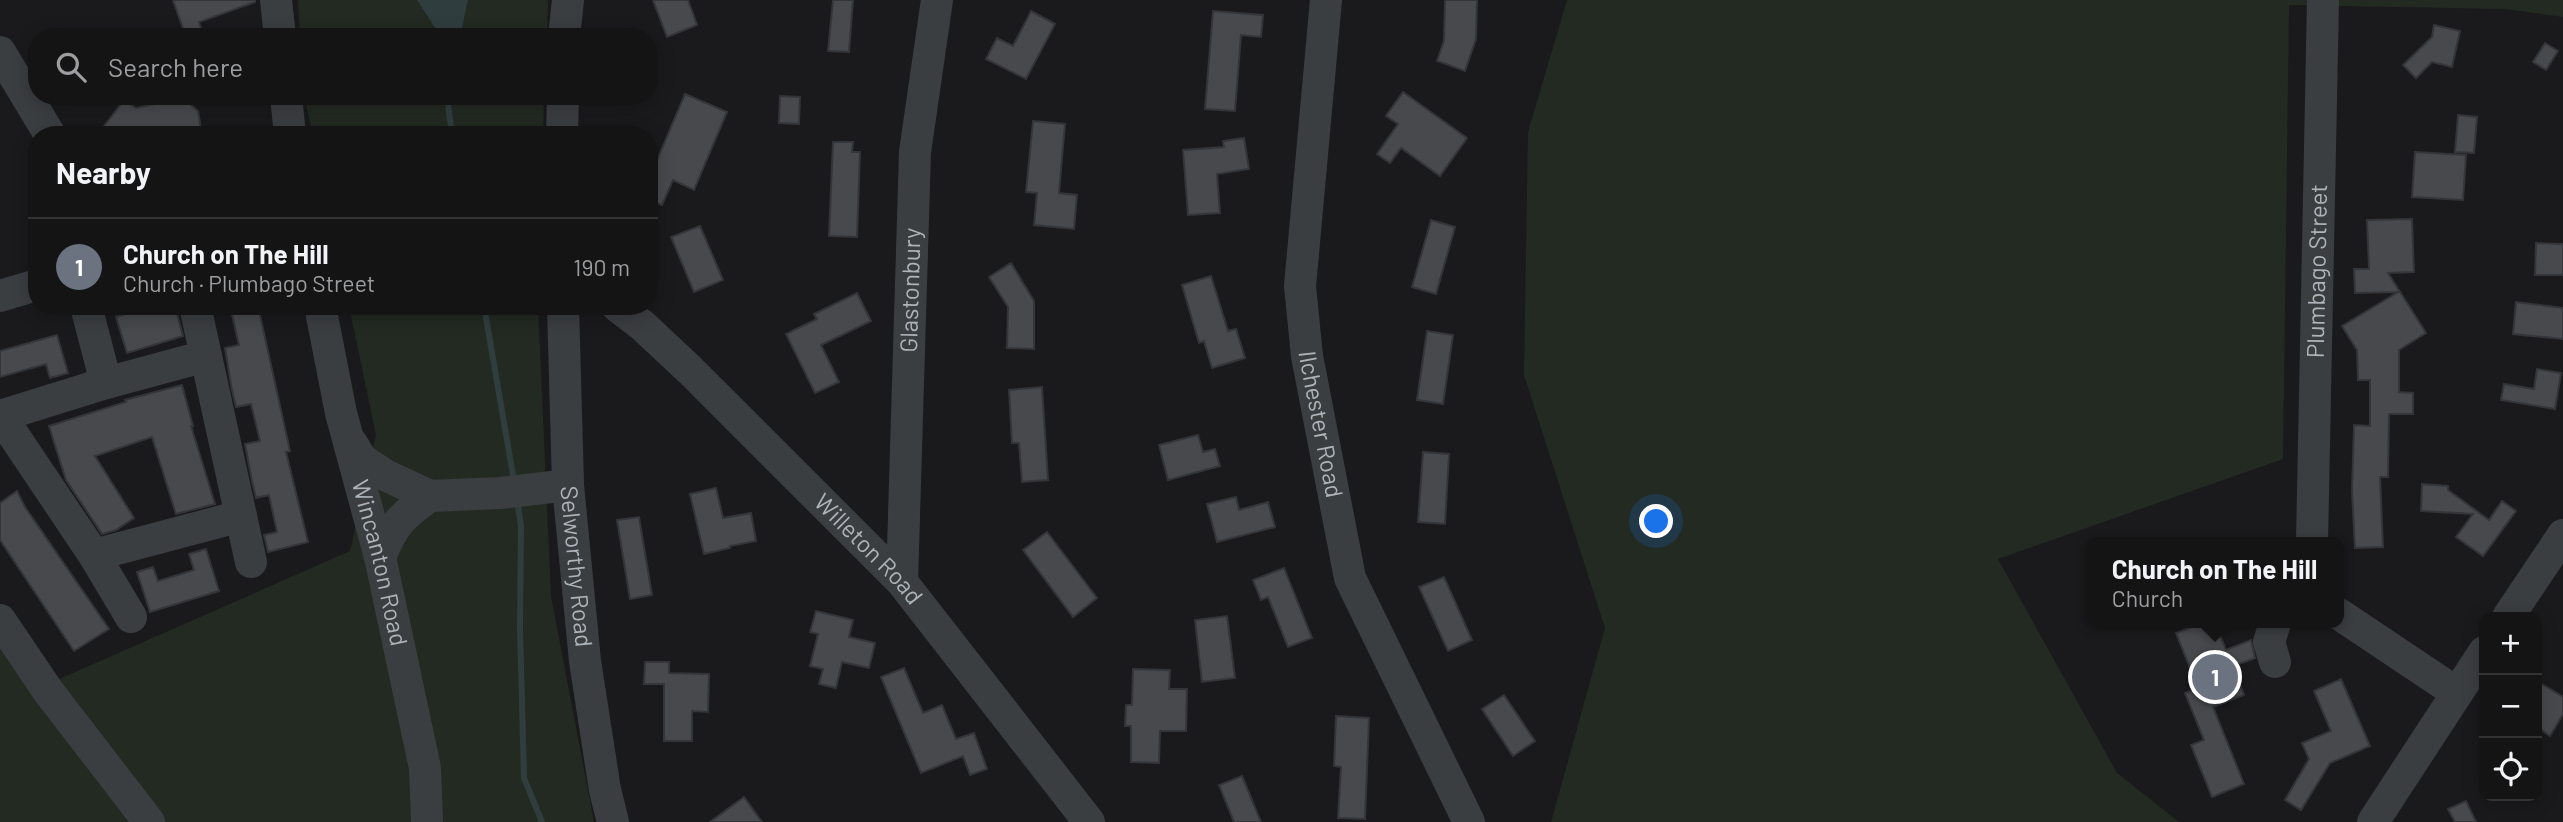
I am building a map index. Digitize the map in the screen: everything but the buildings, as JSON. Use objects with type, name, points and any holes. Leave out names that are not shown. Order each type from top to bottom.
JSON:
[{"type":"street","points":[[276,0],[279,28]]},
{"type":"street","points":[[565,28],[568,0]]},
{"type":"street","name":"Glastonbury","points":[[902,582],[915,152],[937,0]]},
{"type":"street","name":"Ilchester Road","points":[[1326,0],[1300,286],[1307,356],[1350,578],[1469,822]]},
{"type":"street","name":"Plumbago Street","points":[[2312,537],[2323,0]]},
{"type":"street","points":[[0,52],[28,98]]},
{"type":"street","points":[[32,105],[45,126]]},
{"type":"street","points":[[287,105],[289,126]]},
{"type":"street","points":[[562,126],[563,105]]},
{"type":"street","points":[[0,296],[28,288]]},
{"type":"street","points":[[88,315],[106,383]]},
{"type":"street","points":[[197,315],[251,562]]},
{"type":"street","name":"Wincanton Road","points":[[322,315],[347,437],[380,556],[425,768],[427,822]]},
{"type":"street","name":"Selworthy Road","points":[[563,315],[568,485],[584,661],[605,790],[613,822]]},
{"type":"street","name":"Willeton Road","points":[[629,315],[690,370],[902,582],[1089,822]]},
{"type":"street","points":[[131,617],[94,555],[0,415],[206,356]]},
{"type":"street","points":[[347,437],[362,460],[385,475],[430,496],[500,493],[568,485]]},
{"type":"street","points":[[380,556],[392,529],[406,512],[430,496]]},
{"type":"street","points":[[94,555],[241,516]]},
{"type":"street","points":[[2511,612],[2563,535]]},
{"type":"street","points":[[2344,617],[2457,693]]},
{"type":"street","points":[[0,620],[48,691],[149,822]]},
{"type":"street","points":[[2273,628],[2269,642],[2275,662]]},
{"type":"street","points":[[2373,822],[2479,660]]},
{"type":"shaded area","points":[[298,0],[417,0],[435,28],[300,28]]},
{"type":"shaded area","points":[[417,0],[468,0],[462,28],[435,28]]},
{"type":"shaded area","points":[[468,0],[548,0],[547,28],[462,28]]},
{"type":"shaded area","points":[[1567,0],[2563,0],[2563,17],[2505,9],[2289,5],[2283,459],[1998,559],[2117,773],[2179,822],[1551,822],[1605,628],[1524,375],[1528,132]]},
{"type":"shaded area","points":[[306,105],[544,105],[543,126],[311,126]]},
{"type":"shaded area","points":[[351,315],[538,315],[551,596],[594,822],[0,822],[0,645],[32,691],[350,551],[376,435]]},
{"type":"waterway","points":[[448,105],[451,126]]},
{"type":"waterway","points":[[486,315],[514,481]]},
{"type":"waterway","points":[[517,499],[521,526],[520,628],[524,778],[542,822]]},
{"type":"place","name":"Church on The Hill","points":[[2215,677]]}]
